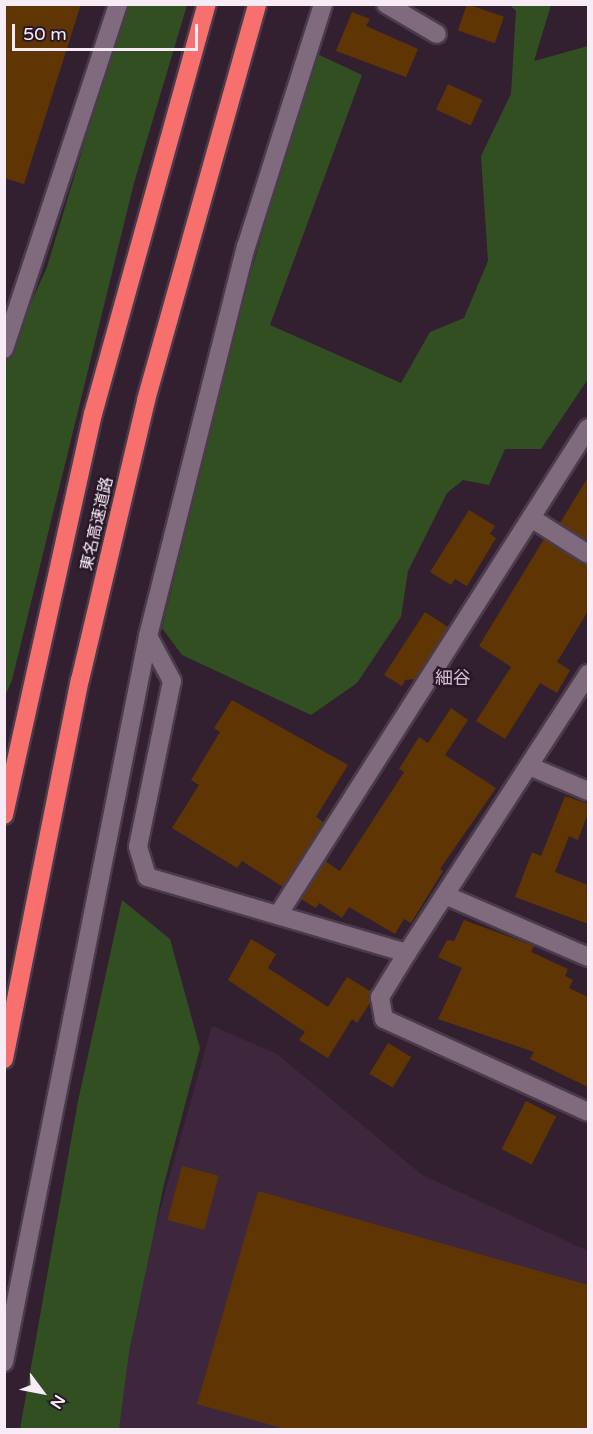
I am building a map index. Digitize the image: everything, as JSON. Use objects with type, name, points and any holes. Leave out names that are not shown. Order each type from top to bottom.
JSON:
[{"type":"highway","name":"東名高速道路","points":[[4,815],[93,414],[207,4]]},
{"type":"highway","name":"東名高速道路","points":[[4,1059],[80,680],[143,412],[257,4]]},
{"type":"street","points":[[4,349],[118,4]]},
{"type":"street","points":[[4,1362],[148,636],[246,247],[323,4]]},
{"type":"street","points":[[386,4],[437,34]]},
{"type":"street","points":[[278,915],[588,428]]},
{"type":"street","points":[[531,518],[588,554]]},
{"type":"street","points":[[148,636],[172,681],[138,847],[147,877],[407,953]]},
{"type":"street","points":[[588,674],[380,997],[384,1018],[588,1112]]},
{"type":"street","points":[[529,766],[588,791]]},
{"type":"street","points":[[445,894],[588,957]]},
{"type":"shaded area","points":[[212,1026],[277,1054],[422,1175],[588,1251],[588,1429],[98,1430]]},
{"type":"green space","points":[[126,5],[187,5],[134,183],[12,680],[5,696],[5,362],[47,267]]},
{"type":"green space","points":[[510,5],[551,5],[534,61],[588,46],[588,379],[541,449],[505,449],[489,485],[463,480],[447,493],[408,571],[401,617],[357,683],[311,715],[182,655],[162,628],[245,293],[315,53],[362,75],[270,325],[401,383],[430,332],[464,318],[488,261],[481,156],[511,94],[516,11]]},
{"type":"green space","points":[[122,900],[170,939],[200,1048],[164,1184],[129,1352],[119,1429],[20,1429],[78,1101]]},
{"type":"building","points":[[4,4],[81,4],[24,184],[4,178]]},
{"type":"building","points":[[467,4],[504,17],[495,43],[458,30]]},
{"type":"building","points":[[352,12],[370,19],[366,26],[418,49],[406,77],[336,51]]},
{"type":"building","points":[[448,84],[482,100],[471,125],[436,109]]},
{"type":"building","points":[[588,477],[588,541],[560,523]]},
{"type":"building","points":[[469,510],[495,526],[490,534],[496,538],[467,586],[455,579],[451,585],[430,572]]},
{"type":"building","points":[[544,539],[588,565],[588,611],[557,662],[570,670],[557,693],[540,683],[505,739],[476,721],[511,667],[479,646]]},
{"type":"building","points":[[425,612],[448,627],[415,679],[405,680],[402,686],[384,675]]},
{"type":"building","points":[[232,700],[348,765],[316,817],[323,822],[283,887],[242,861],[237,868],[172,828],[199,785],[191,780],[220,732],[214,728]]},
{"type":"building","points":[[451,708],[468,720],[445,755],[496,788],[440,869],[443,871],[411,923],[404,919],[395,934],[349,907],[342,918],[319,903],[316,908],[301,899],[325,861],[340,871],[404,772],[399,769],[419,737],[428,743]]},
{"type":"building","points":[[565,796],[588,804],[588,813],[578,840],[569,836],[555,872],[588,885],[588,924],[515,897],[532,852],[541,856]]},
{"type":"building","points":[[464,920],[534,946],[531,952],[568,969],[565,976],[573,980],[569,988],[588,997],[588,1087],[530,1059],[534,1052],[438,1019],[462,968],[438,957],[447,940],[454,941]]},
{"type":"building","points":[[251,939],[276,954],[268,968],[328,1007],[347,977],[370,991],[370,1003],[357,1023],[352,1019],[328,1058],[299,1040],[305,1032],[228,980]]},
{"type":"building","points":[[388,1043],[411,1057],[393,1088],[369,1074]]},
{"type":"building","points":[[526,1101],[556,1116],[532,1165],[501,1149]]},
{"type":"building","points":[[182,1166],[219,1176],[204,1230],[168,1220]]},
{"type":"building","points":[[258,1191],[588,1285],[588,1430],[288,1430],[197,1404]]},
{"type":"district","name":"細谷","points":[[453,678]]}]
